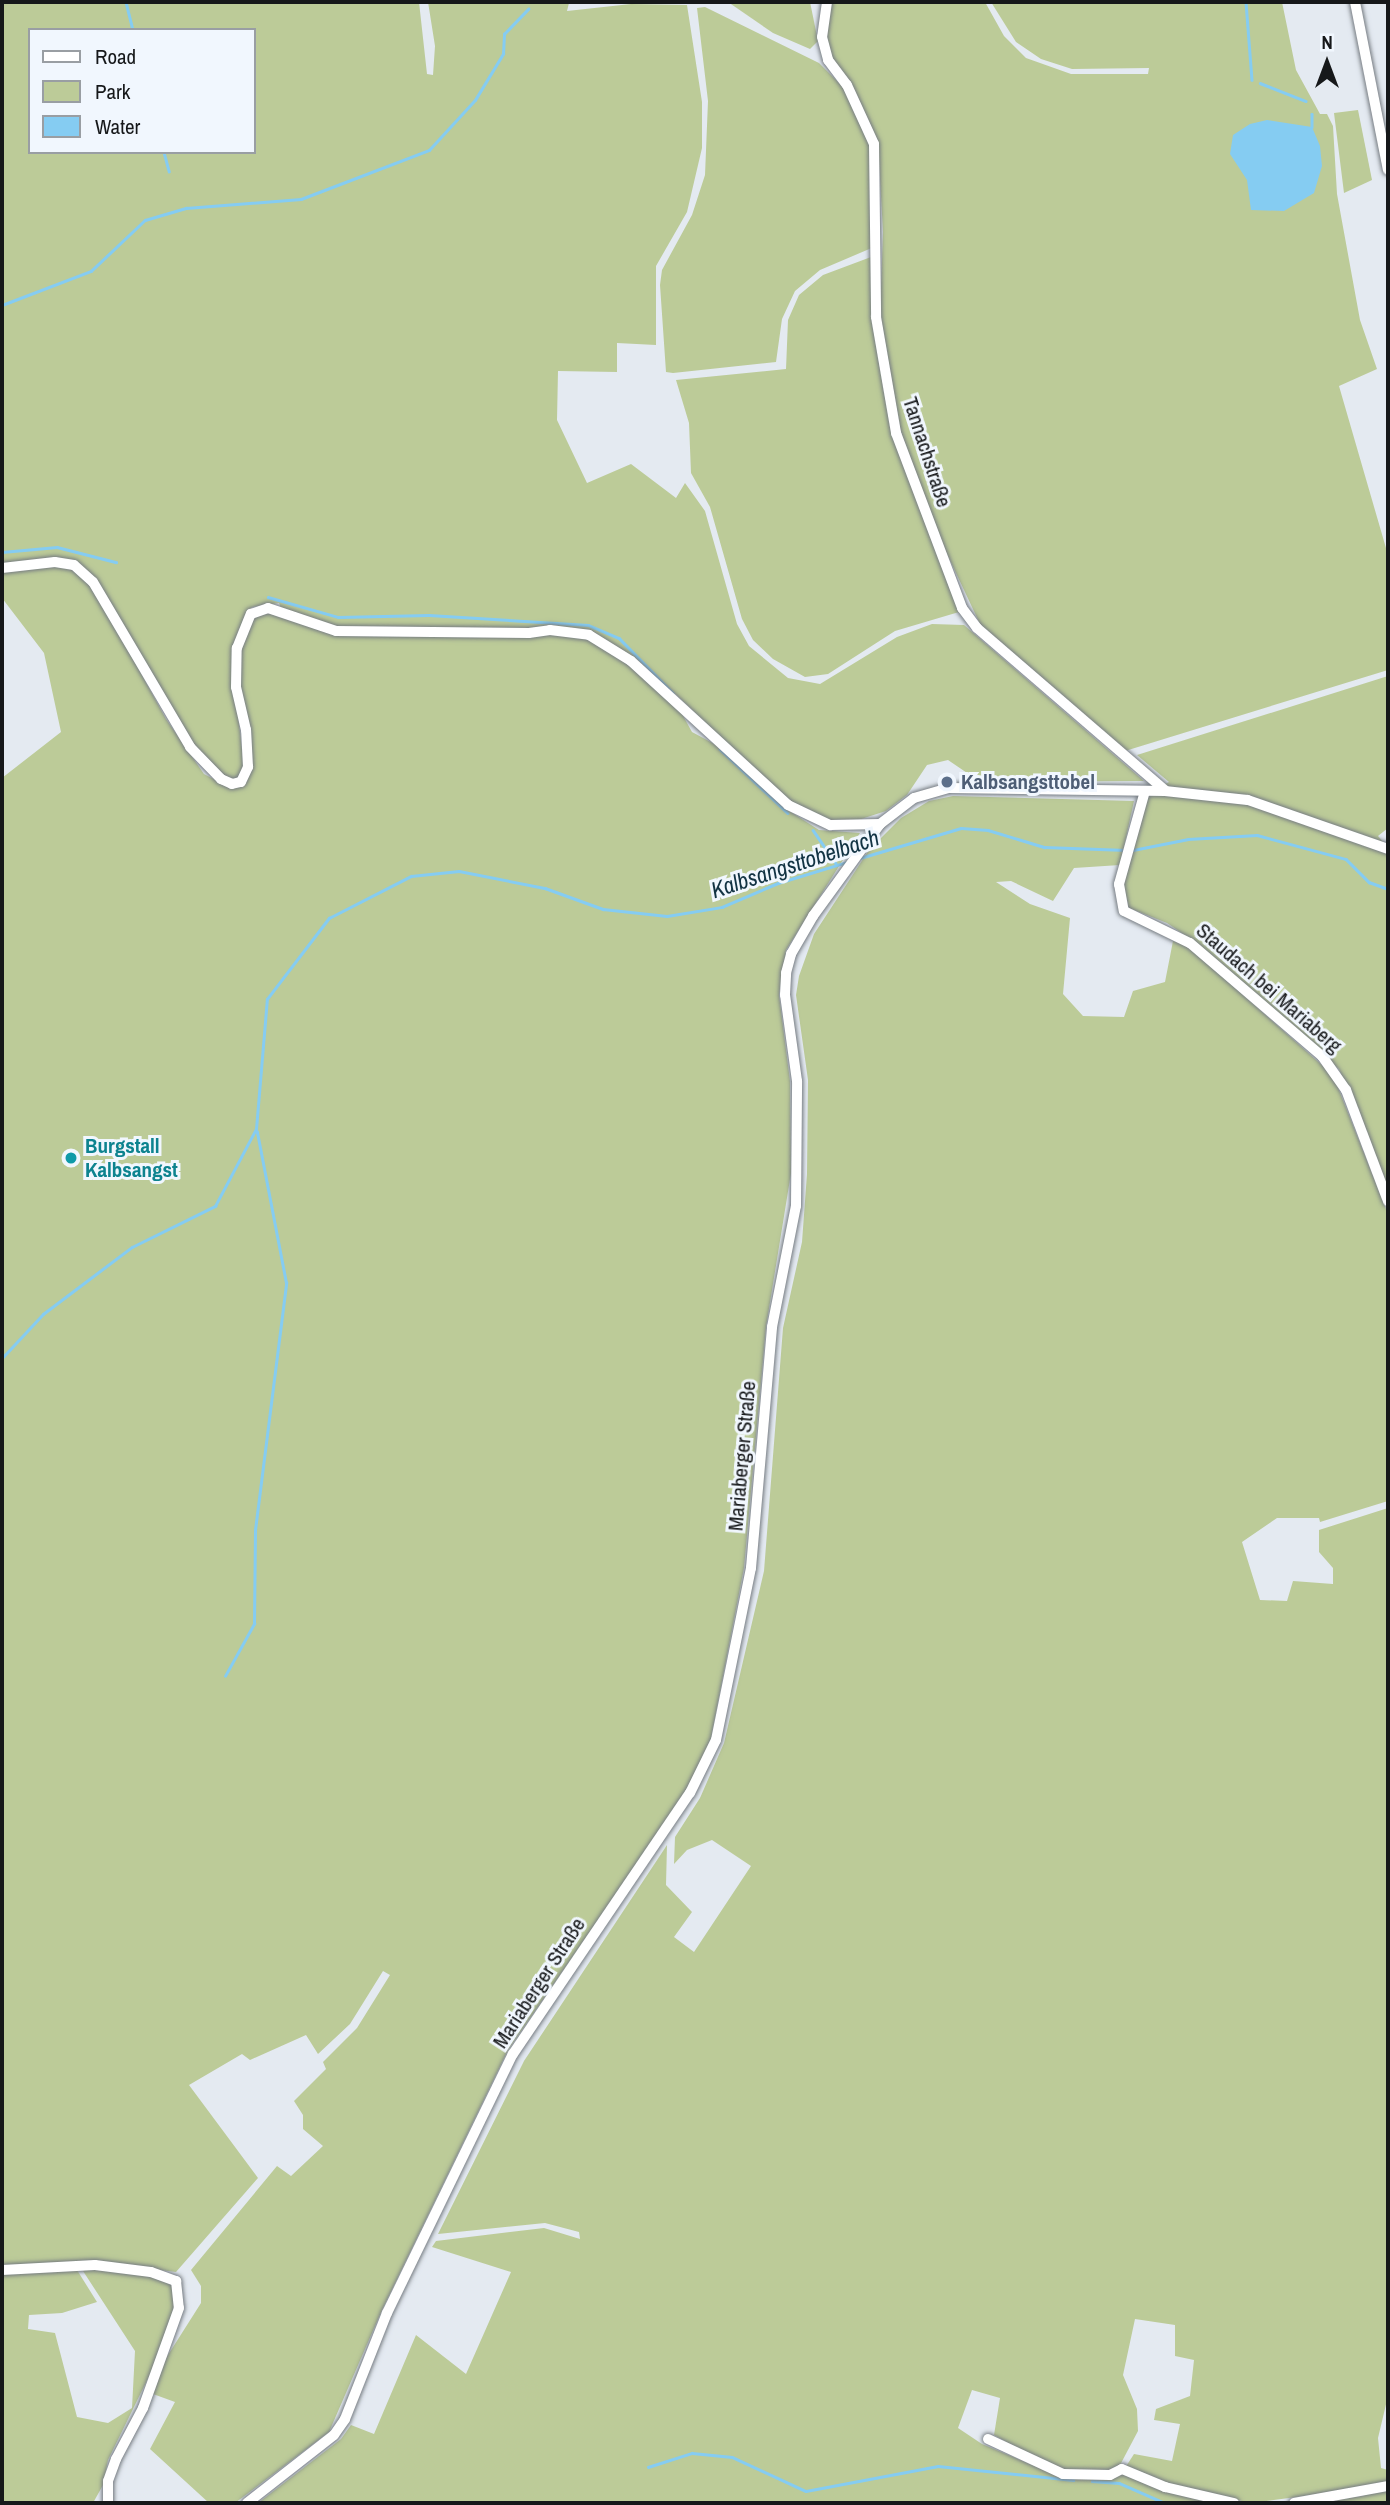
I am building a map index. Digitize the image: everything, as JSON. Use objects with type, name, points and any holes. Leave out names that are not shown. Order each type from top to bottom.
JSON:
[{"type":"street","name":"Tannachstraße","points":[[827,2],[821,37],[828,60],[848,85],[874,144],[876,317],[896,433],[962,608],[977,628],[1165,791]]},
{"type":"street","points":[[1355,2],[1388,170]]},
{"type":"street","points":[[2,568],[55,562],[74,565],[93,582],[190,747],[232,784],[241,782],[247,767],[246,730],[236,687],[237,648],[251,614],[268,608],[336,631],[529,634],[550,630],[589,635],[631,661],[788,806],[830,825],[880,824]]},
{"type":"street","name":"Mariaberger Straße","points":[[247,2503],[334,2435],[345,2419],[387,2313],[513,2054],[690,1793],[716,1740],[751,1568],[772,1327],[796,1206],[797,1081],[785,995],[786,973],[797,943],[837,884],[880,824],[914,797],[950,788],[1165,791],[1248,800],[1388,848]]},
{"type":"street","name":"Staudach bei Mariaberg","points":[[1144,791],[1119,884],[1124,911],[1190,943],[1336,1072],[1388,1201]]},
{"type":"street","points":[[2,2270],[95,2265],[151,2272],[176,2281],[179,2308],[143,2408],[116,2459],[108,2481],[108,2503]]},
{"type":"street","points":[[988,2439],[1063,2474],[1110,2475],[1122,2469],[1166,2487],[1234,2503]]},
{"type":"street","points":[[1294,2503],[1388,2486]]},
{"type":"green space","points":[[2,2],[419,2],[427,74],[433,75],[435,46],[428,2],[581,2],[569,3],[567,11],[631,4],[687,5],[702,102],[702,148],[687,212],[656,266],[656,345],[617,343],[617,372],[558,371],[557,420],[587,483],[631,464],[676,498],[685,483],[705,511],[737,624],[749,646],[788,678],[820,684],[897,637],[932,624],[964,625],[1144,781],[994,782],[973,777],[948,760],[927,765],[907,795],[886,811],[855,821],[830,822],[790,803],[666,685],[692,732],[720,747],[780,805],[819,830],[860,833],[786,950],[779,995],[790,1081],[791,1173],[766,1327],[744,1568],[711,1738],[689,1788],[508,2050],[382,2310],[329,2432],[235,2503],[209,2503],[150,2449],[175,2402],[153,2394],[161,2366],[201,2303],[201,2286],[191,2270],[277,2166],[291,2176],[323,2146],[303,2129],[303,2115],[294,2101],[326,2069],[323,2062],[357,2028],[390,1975],[383,1971],[350,2024],[318,2054],[306,2035],[250,2060],[242,2054],[189,2085],[258,2178],[176,2272],[95,2262],[2,2267],[2,778],[61,732],[44,653],[2,598]],"holes":[[[98,583],[171,715],[206,762],[232,782],[240,779],[244,767],[232,663],[238,632],[252,607],[279,603],[285,618],[268,611],[251,617],[239,649],[238,687],[251,768],[244,783],[229,787],[204,774],[166,719],[93,586]]]},
{"type":"green space","points":[[728,2],[810,2],[818,41],[810,49],[773,33]]},
{"type":"green space","points":[[830,2],[985,2],[1004,36],[1026,58],[1071,74],[1148,74],[1149,68],[1072,69],[1041,59],[1016,42],[991,2],[1282,2],[1296,70],[1320,114],[1327,114],[1333,126],[1337,194],[1360,320],[1377,369],[1339,386],[1388,555],[1388,670],[1125,751],[980,624],[940,539],[901,432],[880,317],[883,232],[878,143],[849,83],[831,58],[826,37]]},
{"type":"green space","points":[[705,7],[819,63],[844,88],[871,146],[874,247],[820,270],[795,291],[782,319],[776,362],[673,373],[666,372],[660,285],[662,270],[692,215],[705,175],[708,101],[697,8]]},
{"type":"green space","points":[[1358,110],[1372,180],[1344,193],[1334,113]]},
{"type":"green space","points":[[871,257],[872,317],[893,434],[959,612],[895,631],[828,674],[805,677],[773,659],[753,640],[742,619],[710,507],[691,473],[689,423],[676,380],[786,369],[788,320],[799,295],[823,275]]},
{"type":"green space","points":[[1388,676],[1388,828],[1378,836],[1388,848],[1388,1189],[1339,1069],[1192,940],[1167,923],[1129,908],[1123,885],[1146,794],[1169,782],[1137,755]]},
{"type":"green space","points":[[953,796],[1134,801],[1120,865],[1074,868],[1053,901],[1011,881],[996,882],[1030,904],[1070,918],[1063,994],[1083,1016],[1124,1017],[1133,991],[1165,982],[1173,941],[1188,946],[1333,1075],[1388,1214],[1388,1501],[1320,1522],[1319,1518],[1277,1518],[1242,1542],[1260,1600],[1287,1601],[1293,1581],[1333,1584],[1333,1568],[1319,1552],[1319,1530],[1388,1508],[1388,2396],[1378,2438],[1381,2468],[1388,2470],[1388,2503],[1307,2503],[1363,2496],[1372,2487],[1251,2503],[1162,2483],[1163,2491],[1216,2503],[258,2503],[341,2439],[351,2425],[374,2434],[416,2335],[466,2374],[511,2272],[432,2247],[436,2241],[544,2228],[580,2239],[579,2232],[545,2223],[438,2234],[524,2061],[667,1845],[666,1885],[692,1912],[674,1937],[694,1952],[751,1866],[712,1840],[687,1850],[674,1864],[675,1837],[700,1798],[724,1743],[764,1571],[783,1328],[802,1242],[807,1174],[808,1080],[796,995],[799,976],[814,934],[869,850],[901,818],[929,801]],"holes":[[[1135,2319],[1175,2325],[1175,2356],[1194,2360],[1190,2396],[1156,2409],[1154,2420],[1180,2424],[1172,2461],[1134,2454],[1123,2471],[1111,2478],[1061,2477],[982,2444],[958,2428],[972,2390],[1000,2398],[994,2435],[1056,2469],[1085,2475],[1109,2474],[1119,2467],[1138,2431],[1137,2409],[1123,2375]]]},
{"type":"green space","points":[[86,2268],[149,2276],[173,2285],[174,2307],[155,2364],[108,2460],[103,2485],[93,2503],[2,2503],[2,2273],[77,2270],[97,2302],[62,2313],[29,2315],[28,2329],[55,2333],[77,2417],[108,2423],[132,2408],[135,2351],[83,2271]]},
{"type":"water","points":[[1267,120],[1312,127],[1320,146],[1322,166],[1314,193],[1284,211],[1251,210],[1247,180],[1230,154],[1233,135],[1250,124]]},
{"type":"waterway","points":[[126,2],[132,28]]},
{"type":"waterway","points":[[1246,2],[1252,80]]},
{"type":"waterway","points":[[2,305],[91,271],[145,220],[186,208],[301,199],[429,150],[475,100],[503,54],[504,34],[528,9]]},
{"type":"waterway","points":[[1260,83],[1306,101]]},
{"type":"waterway","points":[[1312,114],[1312,127]]},
{"type":"waterway","points":[[165,154],[169,171]]},
{"type":"waterway","points":[[2,552],[57,547],[116,562]]},
{"type":"waterway","points":[[268,597],[338,617],[429,615],[588,625],[619,638],[673,693]]},
{"type":"waterway","points":[[720,749],[788,813]]},
{"type":"waterway","name":"Kalbsangsttobelbach","points":[[860,858],[961,828],[988,830],[1044,847],[1126,850]]},
{"type":"waterway","points":[[813,830],[837,865]]},
{"type":"waterway","name":"Kalbsangsttobelbach","points":[[1133,850],[1188,839],[1257,835],[1346,859],[1369,882],[1388,889]]},
{"type":"waterway","name":"Kalbsangsttobelbach","points":[[2,1358],[43,1314],[132,1247],[215,1206],[256,1129],[267,999],[329,918],[411,876],[459,871],[545,888],[603,909],[667,916],[722,907],[778,883],[847,862]]},
{"type":"waterway","points":[[225,1676],[254,1624],[255,1530],[286,1283],[257,1132]]},
{"type":"waterway","points":[[648,2467],[692,2453],[732,2457],[806,2491],[938,2466],[1073,2480]]},
{"type":"waterway","points":[[1092,2481],[1119,2483],[1165,2503]]},
{"type":"place","name":"Kalbsangsttobel","points":[[947,782]]},
{"type":"place","name":"Burgstall Kalbsangst","points":[[71,1158]]}]
